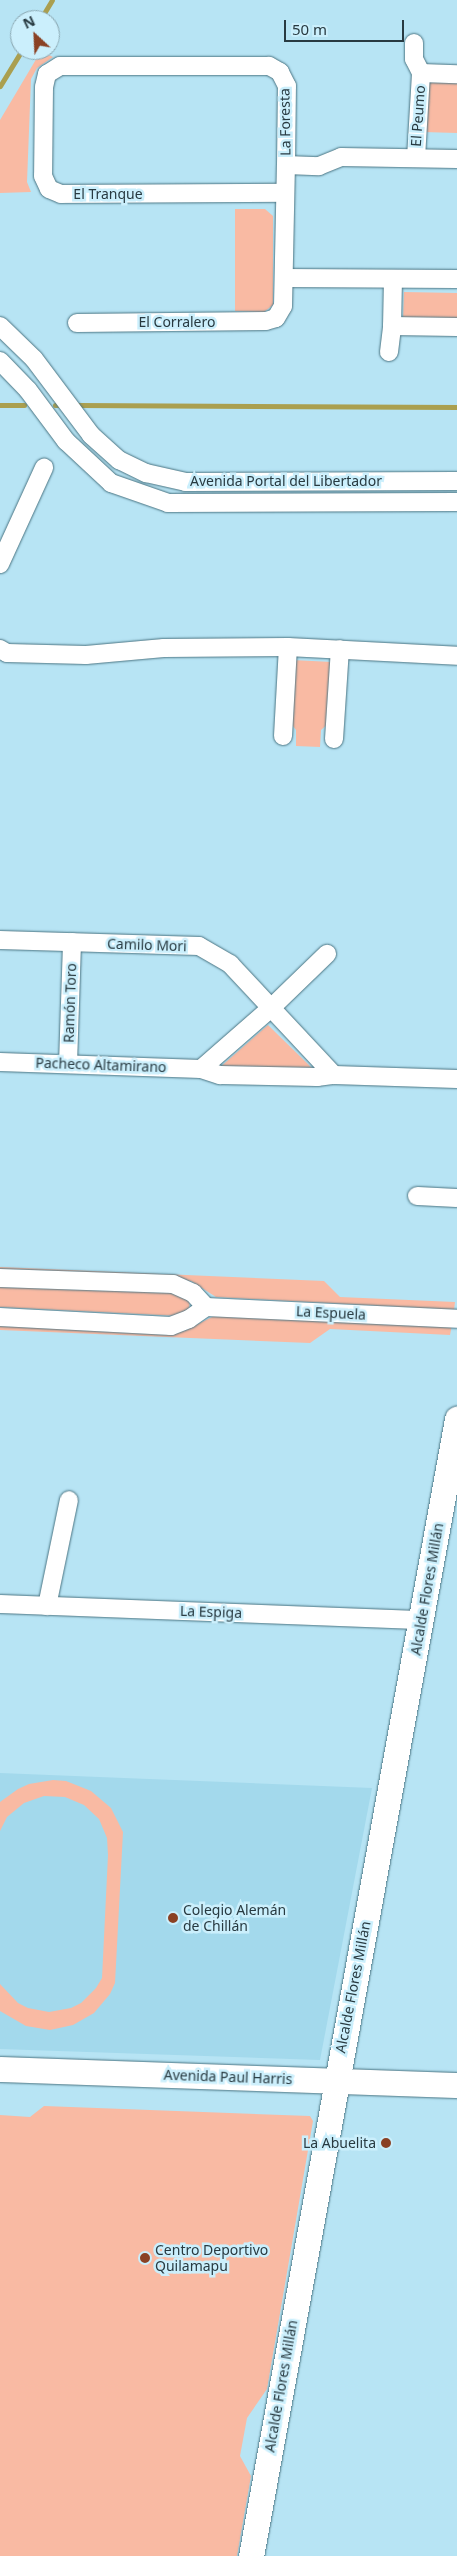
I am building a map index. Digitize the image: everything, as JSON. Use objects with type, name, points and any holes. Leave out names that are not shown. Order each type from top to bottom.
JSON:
[{"type":"street","name":"El Peumo","points":[[414,43],[414,59],[421,73],[416,158]]},
{"type":"street","name":"La Foresta","points":[[47,74],[60,66],[269,66],[280,72],[287,86],[286,166],[283,306],[276,318]]},
{"type":"street","name":"El Peumo","points":[[421,73],[457,74]]},
{"type":"street","name":"El Tranque","points":[[47,74],[44,87],[43,176],[50,189],[62,194],[285,194]]},
{"type":"street","points":[[286,166],[319,166],[341,157],[457,159]]},
{"type":"street","points":[[284,278],[457,279]]},
{"type":"street","points":[[389,352],[392,326],[392,279]]},
{"type":"street","name":"El Corralero","points":[[77,322],[266,321],[276,318]]},
{"type":"street","name":"Avenida Portal del Libertador","points":[[0,326],[34,360],[91,435],[120,460],[146,474],[186,482],[457,481]]},
{"type":"street","points":[[392,326],[457,327]]},
{"type":"street","name":"Avenida Portal del Libertador","points":[[0,361],[28,390],[66,441],[112,483],[168,503],[457,502]]},
{"type":"street","points":[[0,564],[44,468]]},
{"type":"street","points":[[283,736],[288,647]]},
{"type":"street","points":[[0,650],[7,653],[86,654],[164,648],[288,647],[457,656]]},
{"type":"street","points":[[334,739],[340,649]]},
{"type":"street","name":"Camilo Mori","points":[[0,940],[200,946],[230,964],[334,1075]]},
{"type":"street","name":"Ramón Toro","points":[[68,1064],[72,942]]},
{"type":"street","points":[[201,1069],[271,1008],[327,954]]},
{"type":"street","name":"Pacheco Altamirano","points":[[0,1062],[201,1069]]},
{"type":"street","points":[[201,1069],[220,1075],[317,1078],[334,1075],[457,1079]]},
{"type":"street","points":[[417,1196],[457,1198]]},
{"type":"street","points":[[0,1278],[173,1284],[193,1293],[206,1307],[189,1319],[171,1326],[0,1317]]},
{"type":"street","name":"La Espuela","points":[[206,1307],[457,1319]]},
{"type":"street","name":"Alcalde Flores Millán","points":[[251,2556],[335,2081],[456,1432]]},
{"type":"street","points":[[47,1606],[69,1500]]},
{"type":"street","name":"La Espiga","points":[[0,1604],[422,1620]]},
{"type":"street","name":"Avenida Paul Harris","points":[[0,2069],[457,2086]]},
{"type":"shaded area","points":[[36,60],[49,60],[37,68],[31,79],[27,182],[31,192],[0,193],[0,120]]},
{"type":"shaded area","points":[[424,78],[457,78],[457,133],[423,132]]},
{"type":"shaded area","points":[[235,209],[265,209],[273,216],[273,305],[264,312],[235,311]]},
{"type":"shaded area","points":[[404,292],[457,293],[457,320],[403,320]]},
{"type":"shaded area","points":[[292,660],[332,662],[329,723],[321,730],[320,747],[296,746],[296,730],[289,721]]},
{"type":"shaded area","points":[[268,1025],[316,1072],[218,1069]]},
{"type":"shaded area","points":[[0,1267],[324,1281],[340,1297],[455,1302],[454,1310],[216,1297],[191,1281],[0,1272]]},
{"type":"shaded area","points":[[0,1285],[182,1293],[190,1298],[189,1310],[179,1316],[0,1307]]},
{"type":"shaded area","points":[[218,1314],[452,1325],[450,1335],[330,1329],[310,1343],[0,1330],[0,1322],[184,1331]]},
{"type":"shaded area","name":"Colegio Alemán de Chillán","points":[[0,1773],[372,1788],[320,2060],[0,2049]]},
{"type":"shaded area","points":[[53,1780],[66,1781],[91,1791],[111,1808],[123,1832],[115,1983],[110,1994],[94,2013],[73,2025],[50,2030],[26,2026],[0,2011],[0,1984],[18,2003],[28,2008],[49,2012],[71,2008],[81,2003],[96,1988],[102,1978],[108,1855],[107,1838],[99,1819],[84,1805],[65,1797],[44,1796],[24,1803],[7,1817],[0,1831],[0,1802],[18,1789],[29,1784]]},
{"type":"shaded area","name":"Centro Deportivo Quilamapu","points":[[44,2106],[310,2116],[313,2121],[267,2389],[247,2418],[240,2456],[251,2476],[237,2556],[0,2556],[0,2115],[30,2117]]},
{"type":"waterway","points":[[46,10],[52,0]]},
{"type":"waterway","points":[[0,86],[16,60]]},
{"type":"waterway","points":[[0,405],[24,405]]},
{"type":"waterway","points":[[78,405],[457,407]]},
{"type":"place","name":"Colegio Alemán de Chillán","points":[[173,1918]]},
{"type":"place","name":"La Abuelita","points":[[386,2143]]},
{"type":"place","name":"Centro Deportivo Quilamapu","points":[[145,2258]]}]
